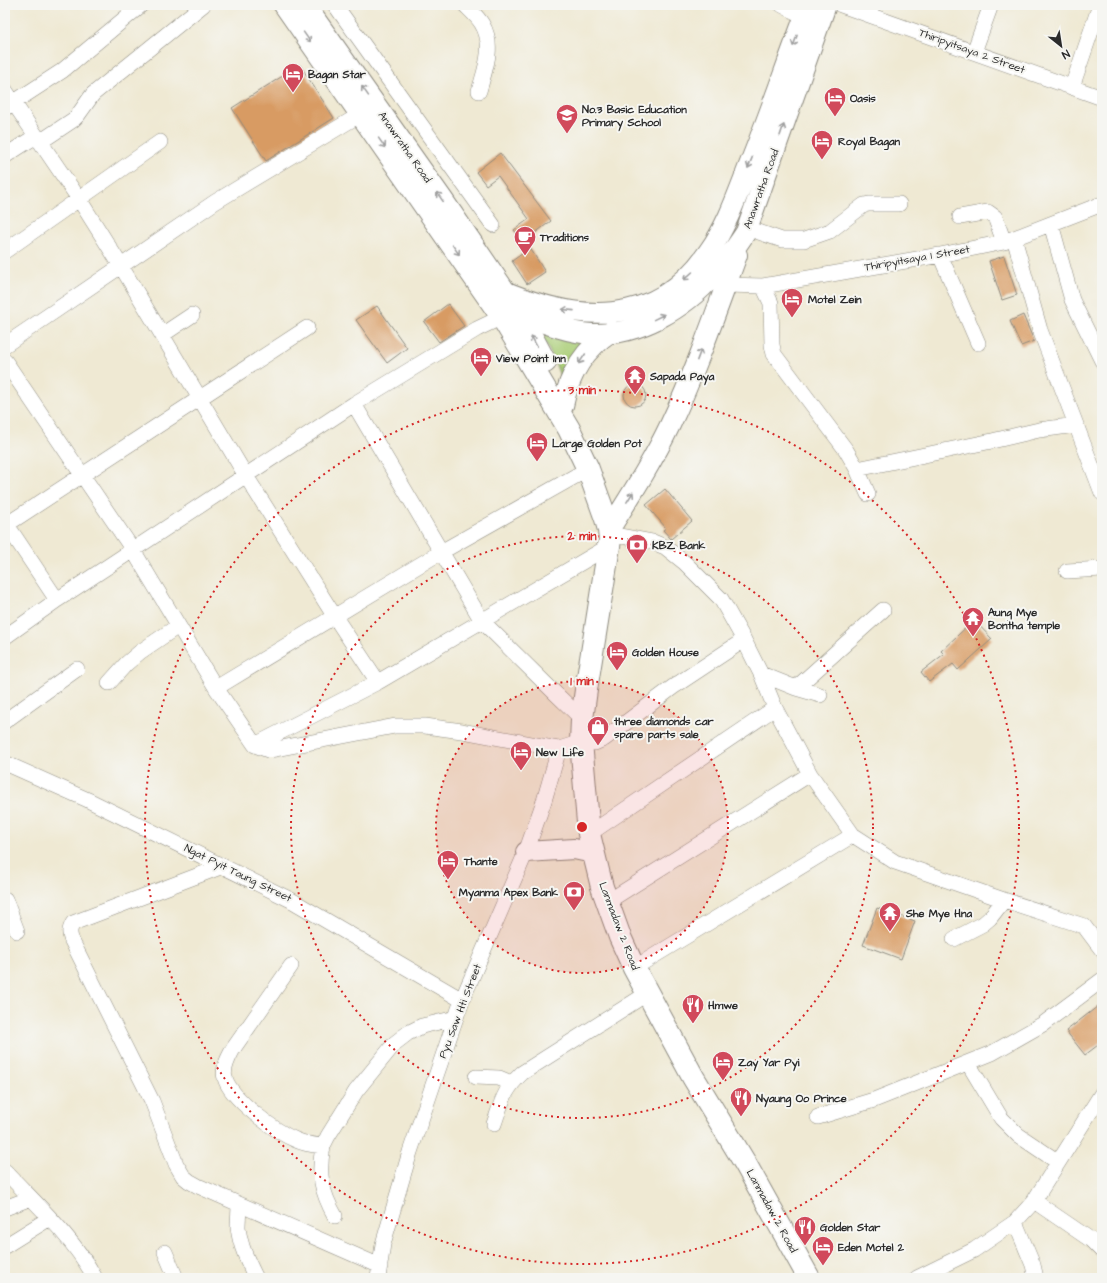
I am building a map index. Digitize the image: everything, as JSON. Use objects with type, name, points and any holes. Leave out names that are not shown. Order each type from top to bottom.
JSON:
[{"type":"highway","name":"Anawratha Road","points":[[285,5],[476,279],[497,295]]},
{"type":"highway","name":"Anawratha Road","points":[[304,5],[442,200],[497,295],[546,363],[563,406],[569,429]]},
{"type":"highway","name":"Anawratha Road","points":[[511,315],[569,429]]},
{"type":"highway","points":[[569,429],[588,469],[610,536]]},
{"type":"highway","name":"Lanmadaw 2 Road","points":[[610,536],[582,719],[581,742],[591,843],[607,902],[634,968],[693,1077],[745,1163],[809,1278]]},
{"type":"main road","name":"Anawratha Road","points":[[497,295],[561,310],[600,314],[640,308],[675,288],[693,271],[710,251],[728,217],[811,15],[826,5]]},
{"type":"main road","name":"Anawratha Road","points":[[511,315],[590,334],[607,334],[633,328],[661,317],[695,294],[714,275],[729,257],[746,230],[811,15]]},
{"type":"main road","points":[[610,536],[670,425],[726,285],[746,230]]},
{"type":"main road","points":[[563,406],[568,383],[586,352],[607,334],[656,300]]},
{"type":"main road","points":[[526,852],[574,849],[591,843]]},
{"type":"street","points":[[9,105],[62,71],[141,5]]},
{"type":"street","points":[[5,156],[73,120],[92,94],[203,5]]},
{"type":"street","points":[[335,5],[493,225]]},
{"type":"street","points":[[465,5],[482,24],[489,43],[488,59],[479,91]]},
{"type":"street","points":[[782,5],[811,15]]},
{"type":"street","name":"Thiripyitsaya 2 Street","points":[[841,5],[1102,98]]},
{"type":"street","points":[[974,52],[991,5]]},
{"type":"street","points":[[1072,87],[1100,5]]},
{"type":"street","points":[[5,90],[9,105],[38,139],[79,199],[121,266],[246,476],[378,682]]},
{"type":"street","points":[[5,345],[215,202],[362,114]]},
{"type":"street","points":[[5,251],[160,142]]},
{"type":"street","points":[[746,230],[782,240],[804,240],[830,231],[864,205],[899,204]]},
{"type":"street","name":"Thiripyitsaya 1 Street","points":[[726,285],[763,286],[940,255],[1009,240],[1102,204]]},
{"type":"street","points":[[960,217],[988,212],[995,217],[1009,240],[1040,330],[1102,493]]},
{"type":"street","points":[[1051,224],[1072,300],[1102,361]]},
{"type":"street","points":[[940,255],[978,343]]},
{"type":"street","points":[[763,286],[771,302],[772,345],[774,354],[846,450],[857,469],[868,494]]},
{"type":"street","points":[[162,335],[192,315]]},
{"type":"street","points":[[5,637],[57,600],[354,404],[476,329],[511,315]]},
{"type":"street","points":[[57,600],[6,524],[307,328]]},
{"type":"street","points":[[5,361],[134,550],[216,688],[255,745],[268,750],[395,726],[425,726],[558,748],[581,742],[595,743],[673,687],[744,640]]},
{"type":"street","points":[[354,404],[482,621],[582,719]]},
{"type":"street","points":[[857,469],[1039,430],[1076,425]]},
{"type":"street","points":[[216,688],[441,552],[588,469]]},
{"type":"street","points":[[255,745],[378,682],[482,621],[610,536],[653,542],[665,547],[685,563],[721,599],[744,640],[761,674],[775,708],[810,774],[853,835],[896,862],[1084,926],[1102,950]]},
{"type":"street","points":[[1067,570],[1102,570]]},
{"type":"street","points":[[796,688],[883,610]]},
{"type":"street","points":[[109,682],[140,652],[178,626]]},
{"type":"street","points":[[5,721],[77,669]]},
{"type":"street","points":[[761,674],[796,688],[820,695]]},
{"type":"street","points":[[591,843],[775,708]]},
{"type":"street","name":"Pyu Saw Hti Street","points":[[379,1272],[383,1244],[410,1152],[462,1000],[526,852],[544,801],[558,748]]},
{"type":"street","name":"Ngat Pyit Taung Street","points":[[5,763],[88,800],[291,900],[462,1000]]},
{"type":"street","points":[[607,902],[810,774]]},
{"type":"street","points":[[634,968],[853,835]]},
{"type":"street","points":[[223,866],[74,923],[69,933],[72,941],[152,1101],[176,1164],[183,1176],[189,1182],[379,1272]]},
{"type":"street","points":[[5,899],[16,930]]},
{"type":"street","points":[[954,939],[984,924],[1004,900]]},
{"type":"street","points":[[291,966],[233,1049],[226,1063],[225,1077],[231,1089],[252,1111],[280,1132],[297,1141],[323,1146]]},
{"type":"street","points":[[818,1117],[874,1100],[992,1053],[1043,1024],[1102,980]]},
{"type":"street","points":[[494,1124],[504,1095],[511,1083],[522,1072],[648,993]]},
{"type":"street","points":[[335,1216],[327,1202],[321,1178],[320,1164],[323,1146],[328,1136],[356,1091],[395,1043],[408,1033],[422,1026],[456,1018]]},
{"type":"street","points":[[968,1063],[1000,1118],[1018,1135],[1058,1162]]},
{"type":"street","points":[[476,1077],[499,1078],[511,1083]]},
{"type":"street","points":[[918,1278],[974,1250],[1015,1222],[1034,1201],[1102,1093]]},
{"type":"street","points":[[5,1171],[70,1239],[83,1257],[95,1278]]},
{"type":"street","points":[[5,1208],[31,1198]]},
{"type":"street","points":[[1034,1201],[1091,1240],[1102,1251]]},
{"type":"street","points":[[239,1205],[238,1227],[241,1243],[244,1254],[256,1278]]},
{"type":"street","points":[[5,1246],[50,1218]]},
{"type":"street","points":[[1015,1222],[1033,1265],[1036,1278]]},
{"type":"street","points":[[164,1252],[176,1278]]},
{"type":"green space","points":[[538,327],[591,338],[563,384],[556,365]]},
{"type":"building","points":[[300,65],[334,118],[266,161],[232,108]]},
{"type":"building","points":[[500,153],[551,221],[523,242],[514,230],[529,219],[498,176],[486,185],[476,172]]},
{"type":"building","points":[[530,248],[545,272],[527,284],[512,261]]},
{"type":"building","points":[[1004,256],[1017,295],[1002,300],[989,261]]},
{"type":"building","points":[[448,304],[464,326],[439,342],[424,322]]},
{"type":"building","points":[[377,306],[407,348],[387,363],[356,320]]},
{"type":"building","points":[[1023,315],[1034,341],[1021,346],[1010,321]]},
{"type":"building","name":"Sapada Paya","points":[[635,384],[643,387],[646,395],[643,403],[635,406],[627,403],[624,395],[627,387]]},
{"type":"building","points":[[665,489],[692,521],[671,539],[663,530],[666,528],[646,505]]},
{"type":"building","points":[[974,620],[992,639],[958,670],[953,664],[929,682],[921,672],[944,654],[941,651]]},
{"type":"building","points":[[877,908],[915,921],[901,959],[863,945]]},
{"type":"building","points":[[1102,1003],[1102,1042],[1085,1055],[1066,1031]]},
{"type":"place","name":"Bagan Star","points":[[293,94]]},
{"type":"place","name":"Oasis","points":[[835,118]]},
{"type":"place","name":"No.3 Basic Education Primary School","points":[[567,134]]},
{"type":"place","name":"Royal Bagan","points":[[822,160]]},
{"type":"place","name":"Traditions","points":[[525,256]]},
{"type":"place","name":"Motel Zein","points":[[792,318]]},
{"type":"place","name":"View Point Inn","points":[[481,378]]},
{"type":"place","name":"Sapada Paya","points":[[635,396]]},
{"type":"place","name":"Large Golden Pot","points":[[537,462]]},
{"type":"place","name":"KBZ Bank","points":[[637,564]]},
{"type":"place","name":"Aung Mye Bontha temple","points":[[973,638]]},
{"type":"place","name":"Golden House","points":[[617,672]]},
{"type":"place","name":"three diamonds car spare parts sale","points":[[598,746]]},
{"type":"place","name":"New Life","points":[[521,772]]},
{"type":"place","name":"Thante","points":[[448,880]]},
{"type":"place","name":"Myanma Apex Bank","points":[[574,912]]},
{"type":"place","name":"She Mye Hna","points":[[890,932]]},
{"type":"place","name":"Hmwe","points":[[693,1024]]},
{"type":"place","name":"Zay Yar Pyi","points":[[723,1082]]},
{"type":"place","name":"Nyaung Oo Prince","points":[[741,1118]]},
{"type":"place","name":"Golden Star","points":[[805,1246]]},
{"type":"place","name":"Eden Motel 2","points":[[823,1266]]}]
